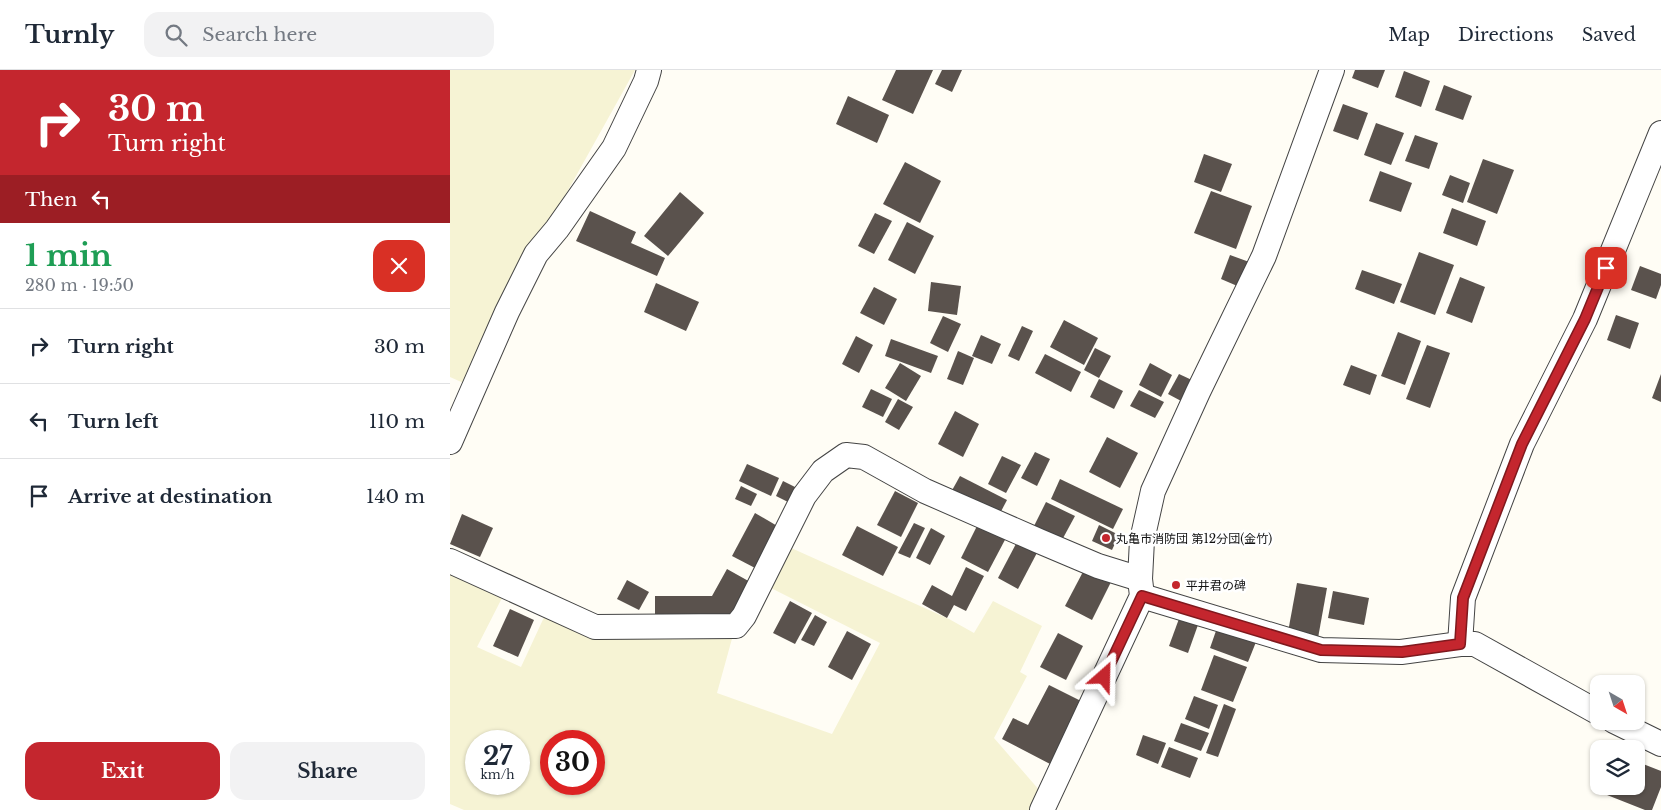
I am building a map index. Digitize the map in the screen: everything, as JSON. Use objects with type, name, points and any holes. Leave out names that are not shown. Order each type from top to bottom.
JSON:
[{"type":"street","points":[[450,442],[507,312],[536,254],[557,229],[614,148],[650,70]]},
{"type":"street","points":[[1042,810],[1141,588],[1142,540],[1153,491],[1198,392],[1264,256],[1332,70]]},
{"type":"street","points":[[1460,644],[1463,598],[1522,444],[1585,319],[1661,133]]},
{"type":"street","points":[[450,561],[595,627],[736,626],[744,616],[804,496],[823,471],[846,455],[864,457],[925,490],[1098,566],[1141,588],[1321,650],[1402,652],[1460,644],[1475,644],[1590,708]]},
{"type":"street","points":[[1632,730],[1661,744]]},
{"type":"shaded area","points":[[450,70],[635,70],[537,246],[468,385],[450,377]]},
{"type":"shaded area","points":[[789,547],[949,619],[974,633],[993,601],[1042,626],[1020,672],[1027,676],[994,738],[1040,791],[1029,810],[464,810],[450,804],[450,574],[502,598],[477,647],[521,667],[546,613],[733,635],[717,693],[832,734],[880,643],[767,586]]},
{"type":"building","points":[[896,70],[933,70],[913,114],[882,100]]},
{"type":"building","points":[[942,70],[962,70],[952,92],[935,84]]},
{"type":"building","points":[[1355,70],[1385,70],[1378,88],[1352,78]]},
{"type":"building","points":[[1404,71],[1430,81],[1421,107],[1395,97]]},
{"type":"building","points":[[1444,85],[1472,96],[1463,120],[1435,110]]},
{"type":"building","points":[[848,96],[889,115],[877,143],[836,124]]},
{"type":"building","points":[[1343,104],[1368,113],[1358,140],[1333,131]]},
{"type":"building","points":[[1376,123],[1404,133],[1391,165],[1364,155]]},
{"type":"building","points":[[1415,135],[1438,143],[1429,169],[1405,161]]},
{"type":"building","points":[[1204,154],[1232,164],[1221,192],[1194,182]]},
{"type":"building","points":[[1483,159],[1514,170],[1497,214],[1467,202]]},
{"type":"building","points":[[905,162],[941,181],[920,223],[883,204]]},
{"type":"building","points":[[1380,171],[1412,183],[1401,212],[1369,201]]},
{"type":"building","points":[[1450,175],[1470,183],[1463,203],[1442,195]]},
{"type":"building","points":[[1211,191],[1252,206],[1236,249],[1194,233]]},
{"type":"building","points":[[680,192],[704,213],[668,256],[644,236]]},
{"type":"building","points":[[1452,208],[1486,221],[1477,246],[1443,233]]},
{"type":"building","points":[[590,211],[636,232],[631,243],[665,258],[657,276],[576,241]]},
{"type":"building","points":[[875,213],[892,221],[874,254],[858,246]]},
{"type":"building","points":[[907,222],[934,236],[915,274],[888,260]]},
{"type":"building","points":[[1419,252],[1454,265],[1435,315],[1400,302]]},
{"type":"building","points":[[1230,255],[1252,263],[1242,288],[1221,279]]},
{"type":"building","points":[[1640,266],[1661,274],[1661,285],[1656,299],[1631,290]]},
{"type":"building","points":[[1362,270],[1402,284],[1394,304],[1355,289]]},
{"type":"building","points":[[1460,277],[1485,287],[1472,323],[1446,313]]},
{"type":"building","points":[[931,282],[961,286],[957,315],[928,311]]},
{"type":"building","points":[[656,283],[699,302],[686,331],[644,312]]},
{"type":"building","points":[[874,287],[897,299],[884,325],[860,313]]},
{"type":"building","points":[[1616,315],[1639,323],[1630,349],[1607,340]]},
{"type":"building","points":[[943,316],[961,324],[948,352],[930,343]]},
{"type":"building","points":[[1064,320],[1098,338],[1084,365],[1050,347]]},
{"type":"building","points":[[1022,326],[1033,331],[1019,361],[1008,356]]},
{"type":"building","points":[[1398,332],[1421,341],[1405,385],[1381,376]]},
{"type":"building","points":[[981,335],[1001,344],[992,364],[972,356]]},
{"type":"building","points":[[856,336],[873,345],[859,373],[842,364]]},
{"type":"building","points":[[891,339],[938,356],[931,373],[885,356]]},
{"type":"building","points":[[1427,345],[1450,353],[1430,408],[1406,399]]},
{"type":"building","points":[[1095,348],[1111,356],[1099,378],[1084,370]]},
{"type":"building","points":[[958,351],[974,358],[963,385],[947,379]]},
{"type":"building","points":[[1045,354],[1081,372],[1071,392],[1035,373]]},
{"type":"building","points":[[900,363],[921,376],[906,401],[885,388]]},
{"type":"building","points":[[1150,363],[1172,375],[1161,397],[1139,385]]},
{"type":"building","points":[[1351,365],[1377,375],[1370,395],[1343,385]]},
{"type":"building","points":[[1179,374],[1194,381],[1183,402],[1168,394]]},
{"type":"building","points":[[1661,374],[1661,402],[1652,398]]},
{"type":"building","points":[[1099,379],[1123,391],[1114,409],[1090,397]]},
{"type":"building","points":[[871,389],[892,399],[883,417],[862,407]]},
{"type":"building","points":[[1139,390],[1164,402],[1155,418],[1130,406]]},
{"type":"building","points":[[898,399],[913,407],[899,430],[885,422]]},
{"type":"building","points":[[955,411],[979,424],[963,457],[938,444]]},
{"type":"building","points":[[1107,437],[1138,453],[1120,488],[1089,472]]},
{"type":"building","points":[[1035,452],[1050,459],[1037,486],[1021,478]]},
{"type":"building","points":[[1002,456],[1021,465],[1006,493],[988,484]]},
{"type":"building","points":[[747,464],[779,478],[771,496],[739,481]]},
{"type":"building","points":[[960,476],[1007,500],[997,519],[950,494]]},
{"type":"building","points":[[1060,479],[1123,509],[1113,529],[1051,499]]},
{"type":"building","points":[[783,481],[799,489],[792,504],[776,496]]},
{"type":"building","points":[[741,486],[757,494],[751,506],[735,499]]},
{"type":"building","points":[[895,491],[918,503],[901,537],[877,525]]},
{"type":"building","points":[[1046,502],[1075,516],[1062,540],[1034,526]]},
{"type":"building","points":[[755,513],[779,527],[757,569],[732,556]]},
{"type":"building","points":[[462,514],[493,528],[480,557],[450,544]]},
{"type":"building","points":[[979,522],[1007,536],[988,572],[961,558]]},
{"type":"building","points":[[914,523],[925,528],[910,558],[898,553]]},
{"type":"building","name":"丸亀市消防団 第12分団(金竹)","points":[[1099,525],[1119,535],[1112,550],[1092,541]]},
{"type":"building","points":[[857,526],[898,547],[883,576],[842,555]]},
{"type":"building","points":[[931,528],[945,536],[930,565],[916,558]]},
{"type":"building","points":[[1019,538],[1039,549],[1018,589],[998,578]]},
{"type":"building","points":[[966,567],[984,576],[966,611],[954,605],[947,618],[922,604],[932,585],[952,596]]},
{"type":"building","points":[[1085,568],[1111,582],[1092,620],[1065,606]]},
{"type":"building","points":[[727,569],[752,583],[734,617],[655,622],[655,596],[712,596]]},
{"type":"building","points":[[627,580],[649,592],[639,610],[617,599]]},
{"type":"building","points":[[1297,583],[1327,588],[1318,638],[1288,632]]},
{"type":"building","points":[[1333,591],[1369,598],[1364,625],[1328,618]]},
{"type":"building","points":[[790,601],[812,613],[795,644],[773,633]]},
{"type":"building","points":[[510,609],[534,620],[518,657],[493,646]]},
{"type":"building","points":[[815,615],[827,622],[814,646],[801,640]]},
{"type":"building","points":[[1180,616],[1199,622],[1188,653],[1169,646]]},
{"type":"building","points":[[1217,628],[1256,642],[1248,662],[1210,648]]},
{"type":"building","points":[[847,631],[871,644],[852,680],[828,667]]},
{"type":"building","points":[[1058,633],[1083,646],[1066,680],[1040,667]]},
{"type":"building","points":[[1214,655],[1247,667],[1233,702],[1201,690]]},
{"type":"building","points":[[1049,685],[1085,703],[1052,765],[1002,739],[1013,718],[1028,725]]},
{"type":"building","points":[[1194,696],[1218,705],[1209,729],[1185,719]]},
{"type":"building","points":[[1224,704],[1236,709],[1218,757],[1206,753]]},
{"type":"building","points":[[1181,723],[1209,733],[1201,751],[1174,741]]},
{"type":"building","points":[[1143,735],[1166,743],[1158,764],[1136,755]]},
{"type":"building","points":[[1169,747],[1198,758],[1190,778],[1161,767]]},
{"type":"building","points":[[1645,765],[1661,771],[1661,787],[1652,810],[1645,810],[1607,795],[1645,795]]},
{"type":"place","name":"丸亀市消防団 第12分団(金竹)","points":[[1106,538]]},
{"type":"place","name":"平井君の碑","points":[[1176,585]]},
{"type":"route","points":[[1104,677],[1142,596],[1321,650],[1402,652],[1460,644],[1463,598],[1522,444],[1585,319],[1606,268]]}]
